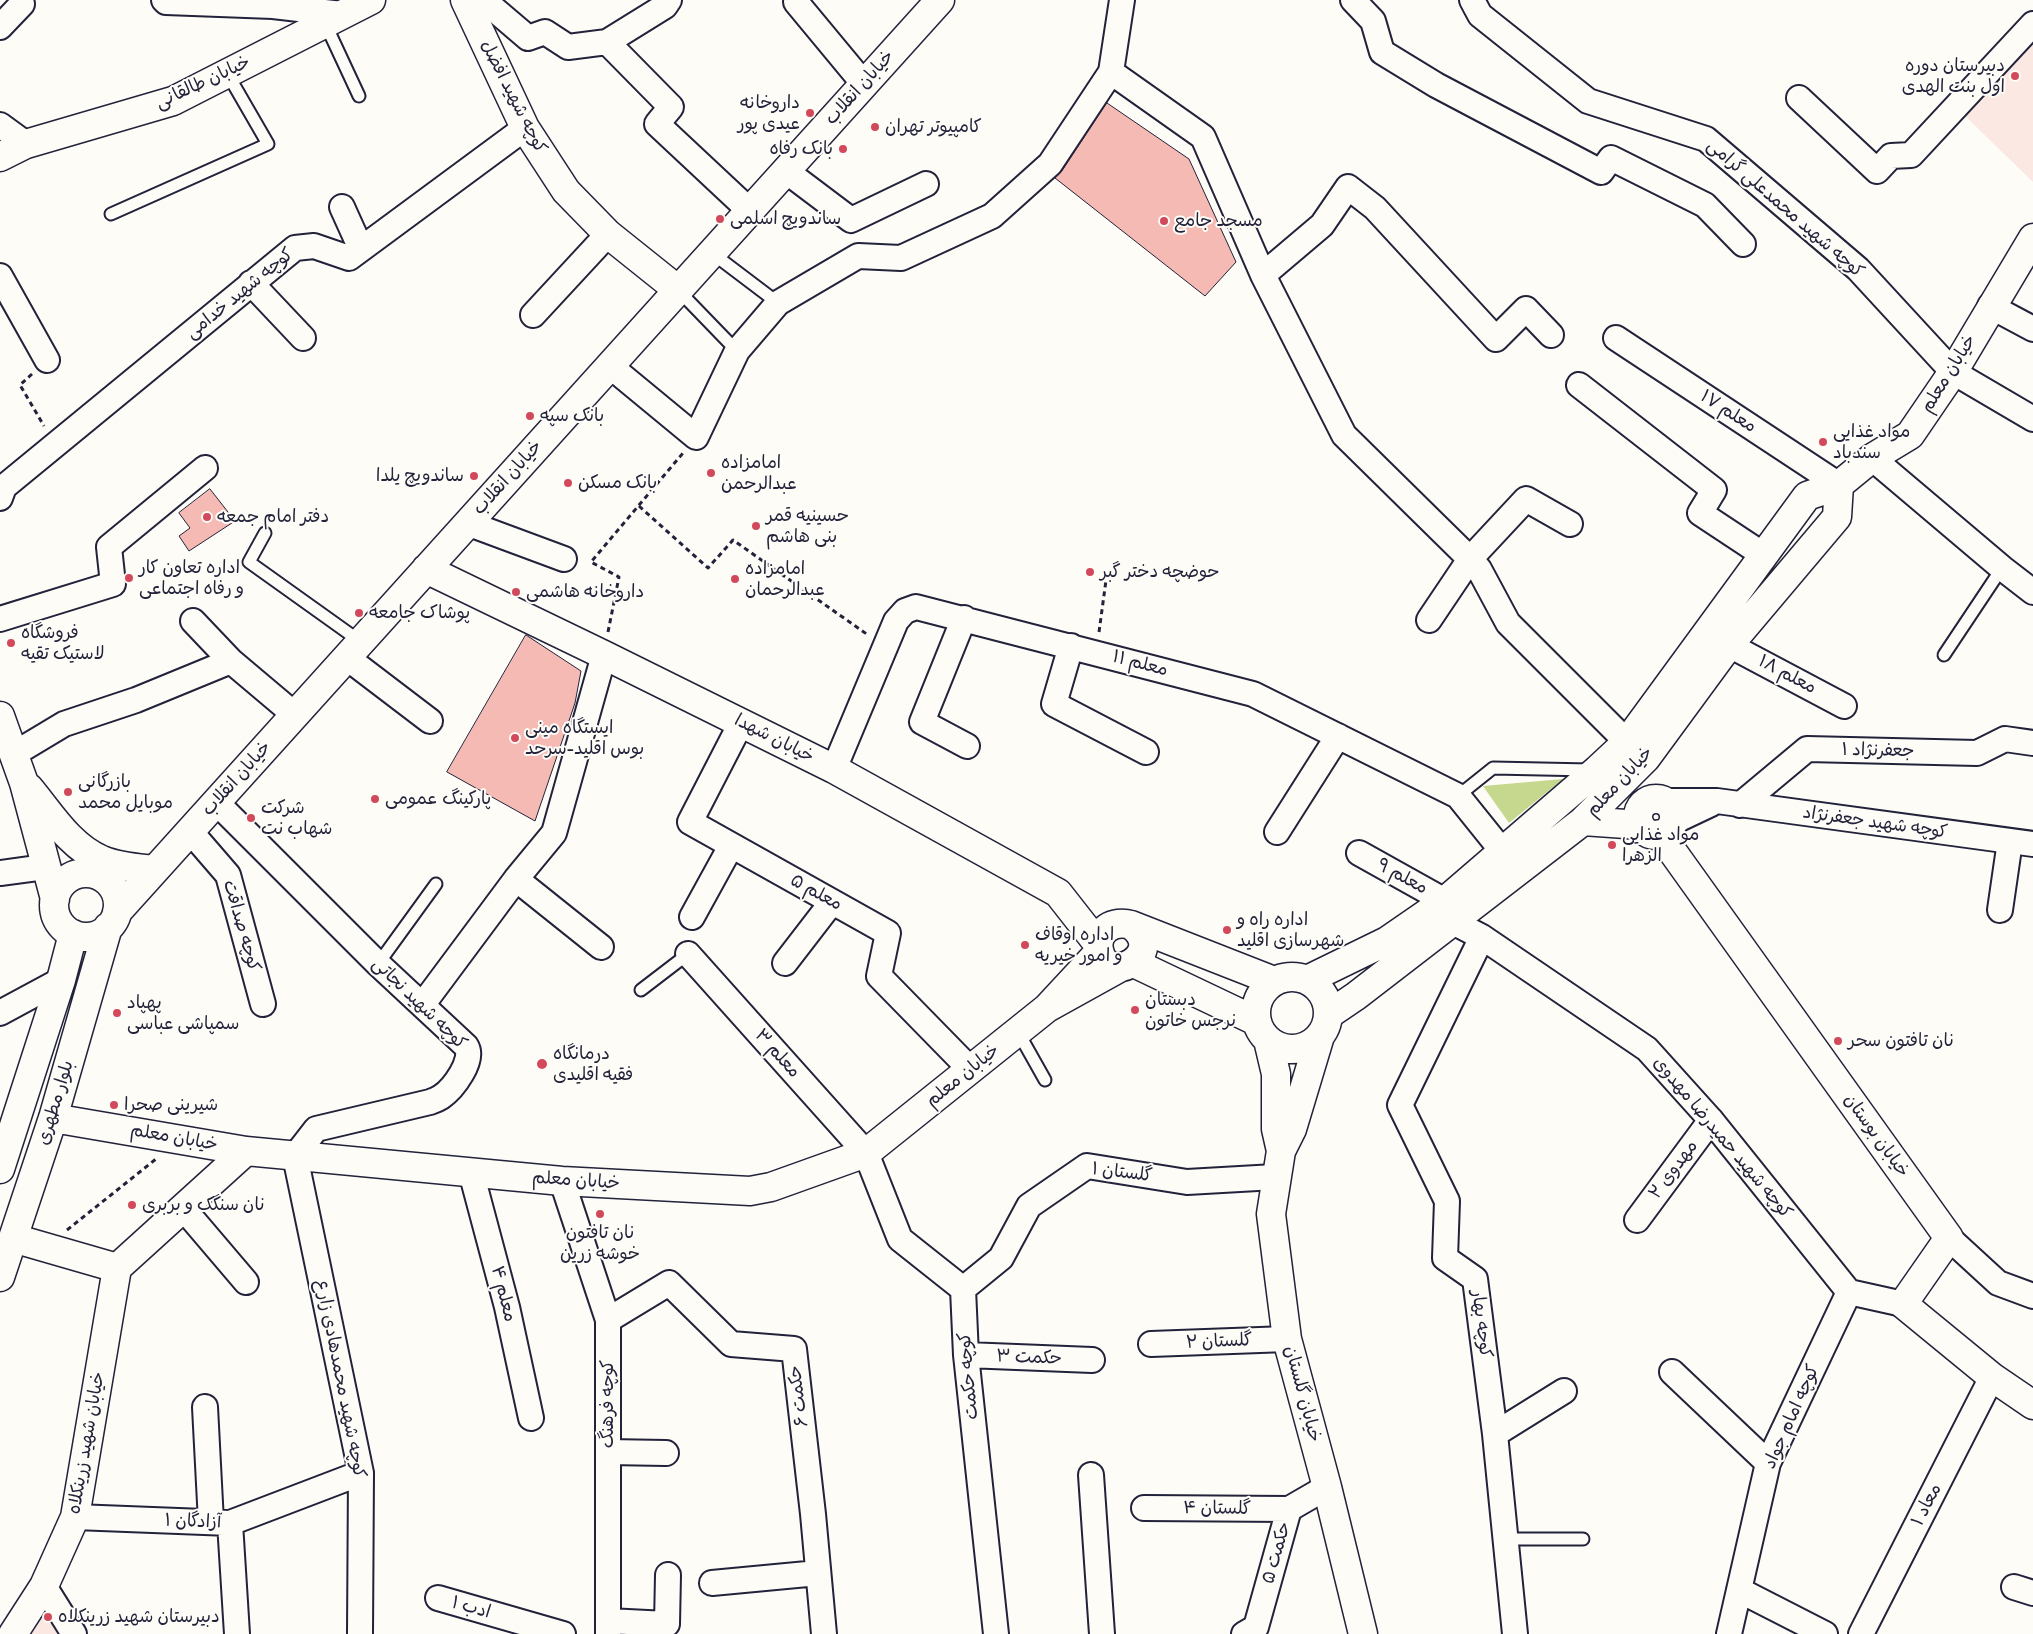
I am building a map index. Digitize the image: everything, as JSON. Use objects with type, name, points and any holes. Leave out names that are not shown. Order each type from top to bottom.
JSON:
[{"type":"main road","name":"خیابان طالقانی","points":[[0,157],[26,144],[172,101],[371,0]]},
{"type":"main road","name":"خیابان انقلاب","points":[[113,919],[295,714],[940,0]]},
{"type":"main road","name":"کوچه شهید افضل","points":[[468,6],[525,128],[566,191],[608,234],[678,290]]},
{"type":"main road","name":"خیابان معلم","points":[[1306,980],[1449,911],[1583,821],[1636,750],[1762,554],[1807,496],[1839,485],[1872,458],[1910,435],[1953,372],[1990,306],[2033,238]]},
{"type":"main road","name":"خیابان معلم","points":[[1324,1026],[1449,911],[1503,852],[1597,770],[1636,750],[1729,645],[1837,517],[1839,485]]},
{"type":"main road","name":"خیابان شهدا","points":[[426,569],[834,769],[1058,893],[1099,948]]},
{"type":"main road","points":[[0,716],[24,783],[58,920],[64,928],[73,934],[82,937],[92,936],[101,933],[113,919],[118,903],[111,886],[105,879],[88,873],[70,877],[62,883],[54,899]]},
{"type":"main road","name":"خیابان بوستان","points":[[1636,750],[1659,821],[1949,1238]]},
{"type":"main road","points":[[24,783],[70,837],[89,854],[103,861],[121,866],[155,870]]},
{"type":"main road","points":[[1583,821],[1659,821]]},
{"type":"main road","name":"بلوار مطهری","points":[[0,1277],[53,1118],[113,919]]},
{"type":"main road","points":[[1274,981],[1131,925],[1116,923],[1109,926],[1100,937],[1099,948],[1107,963],[1128,965],[1262,1031],[1278,1047],[1289,1049],[1306,1046],[1324,1026]]},
{"type":"main road","points":[[1128,965],[1139,957],[1143,943],[1137,930],[1131,925]]},
{"type":"main road","name":"بلوار مطهری","points":[[0,1169],[61,980],[73,934]]},
{"type":"main road","name":"خیابان معلم","points":[[53,1118],[246,1151],[562,1181],[750,1191],[770,1187],[866,1153],[1047,1008],[1099,948]]},
{"type":"main road","name":"خیابان معلم","points":[[1047,1008],[1128,965]]},
{"type":"main road","points":[[1290,977],[1306,980],[1316,986],[1328,1004],[1324,1026],[1292,1129],[1281,1151],[1276,1129],[1276,1074],[1262,1031],[1256,1002],[1260,994],[1274,981],[1290,977]]},
{"type":"main road","points":[[13,1238],[117,1268],[246,1151]]},
{"type":"main road","name":"خیابان گلستان","points":[[1281,1151],[1275,1177],[1271,1214],[1287,1339],[1328,1487],[1363,1634]]},
{"type":"main road","points":[[1949,1238],[1903,1304],[1992,1377],[2033,1405]]},
{"type":"main road","name":"خیابان شهید زرینکلاه","points":[[13,1634],[44,1586],[76,1518],[117,1268]]},
{"type":"street","points":[[164,0],[166,2],[273,6],[333,19]]},
{"type":"street","points":[[468,6],[487,3],[528,38],[545,32],[568,47],[608,42],[665,6],[669,0]]},
{"type":"street","points":[[610,366],[696,437],[737,351],[778,303],[858,256],[901,258],[992,216],[1050,164],[1111,72],[1122,0]]},
{"type":"street","points":[[1353,0],[1373,21],[1382,52],[1436,85],[1601,172],[1611,158],[1705,205],[1743,244]]},
{"type":"street","name":"کوچه شهید محمدعلی گرامی","points":[[1472,0],[1480,15],[1588,101],[1706,139],[1858,269],[1953,372],[2033,419]]},
{"type":"street","points":[[796,2],[864,84]]},
{"type":"street","points":[[0,27],[22,4]]},
{"type":"street","points":[[1799,98],[1877,171],[1891,156],[1911,155],[2033,24]]},
{"type":"street","points":[[608,42],[672,107],[656,124],[750,210]]},
{"type":"street","points":[[1111,72],[1203,137],[1263,275],[1344,435],[1470,559],[1479,569],[1508,623],[1636,750]]},
{"type":"street","points":[[0,124],[26,144]]},
{"type":"street","name":"کوچه شهید خدامی","points":[[0,498],[4,487],[295,248],[314,246],[349,258],[525,128]]},
{"type":"street","points":[[786,171],[851,220],[926,184]]},
{"type":"street","points":[[1263,275],[1322,225],[1348,187],[1375,208],[1496,339],[1526,309],[1550,335]]},
{"type":"street","points":[[342,206],[361,250]]},
{"type":"street","points":[[533,315],[608,234]]},
{"type":"street","points":[[0,276],[47,360]]},
{"type":"street","points":[[252,284],[303,338]]},
{"type":"street","points":[[1990,306],[2033,329]]},
{"type":"street","name":"معلم ۱۷","points":[[1616,338],[1839,485]]},
{"type":"street","points":[[1579,385],[1714,490],[1700,513],[1762,554]]},
{"type":"street","points":[[1872,458],[2033,592]]},
{"type":"street","points":[[0,619],[113,584],[109,547],[205,468]]},
{"type":"street","points":[[1429,620],[1470,559],[1526,500],[1570,524]]},
{"type":"street","points":[[467,524],[564,559]]},
{"type":"street","name":"معلم ۱۱","points":[[834,769],[896,621],[905,611],[916,607],[1253,694],[1458,796],[1503,852]]},
{"type":"street","points":[[964,618],[922,722],[967,746]]},
{"type":"street","points":[[193,621],[231,661],[295,714]]},
{"type":"street","name":"معلم ۱۸","points":[[1729,645],[1844,706]]},
{"type":"street","points":[[1071,646],[1054,704],[1146,752]]},
{"type":"street","points":[[354,649],[430,721]]},
{"type":"street","points":[[423,1004],[516,879],[554,833],[604,655]]},
{"type":"street","points":[[14,754],[64,724],[136,700],[231,661]]},
{"type":"street","name":"معلم ۵","points":[[741,723],[690,822],[888,933],[879,976],[971,1070]]},
{"type":"street","points":[[1277,832],[1338,736]]},
{"type":"street","name":"جعفرنژاد ۱","points":[[1740,805],[1807,749],[1977,753],[2005,739],[2033,743]]},
{"type":"street","name":"کوچه شهید جعفرنژاد","points":[[1659,821],[1717,801],[2022,843]]},
{"type":"street","name":"کوچه شهید نجاتی","points":[[216,802],[378,964],[423,1004],[468,1049],[468,1062],[454,1085],[441,1097],[430,1102],[316,1129],[295,1156]]},
{"type":"street","name":"کوچه صداقت","points":[[190,831],[228,875],[263,1004]]},
{"type":"street","points":[[2000,910],[2022,843]]},
{"type":"street","points":[[692,917],[731,846]]},
{"type":"street","name":"معلم ۹","points":[[1359,853],[1449,911]]},
{"type":"street","points":[[0,872],[45,867]]},
{"type":"street","points":[[516,879],[601,947]]},
{"type":"street","points":[[785,962],[832,902]]},
{"type":"street","name":"کوچه شهید حمیدرضا مهدوی","points":[[1449,911],[1482,937],[1647,1049],[1711,1120],[1849,1292]]},
{"type":"street","name":"کوچه بهار","points":[[1482,937],[1400,1105],[1447,1200],[1446,1258],[1475,1279],[1495,1434],[1515,1634]]},
{"type":"street","name":"معلم ۳","points":[[688,954],[866,1153]]},
{"type":"street","points":[[0,1013],[61,980]]},
{"type":"street","name":"مهدوی ۲","points":[[1637,1220],[1711,1120]]},
{"type":"street","points":[[866,1153],[900,1239],[963,1289]]},
{"type":"street","name":"کوچه شهید محمدهادی زارع","points":[[295,1156],[361,1473],[360,1634]]},
{"type":"street","name":"گلستان ۱","points":[[963,1289],[1001,1258],[1029,1206],[1087,1166],[1187,1182],[1275,1177]]},
{"type":"street","name":"معلم ۴","points":[[471,1172],[507,1307],[531,1418]]},
{"type":"street","name":"کوچه فرهنگ","points":[[562,1181],[608,1320],[608,1628]]},
{"type":"street","points":[[183,1208],[246,1282]]},
{"type":"street","points":[[1949,1238],[1998,1284],[2033,1296]]},
{"type":"street","name":"حکمت ۶","points":[[608,1320],[669,1283],[732,1344],[794,1349],[824,1634]]},
{"type":"street","name":"کوچه حکمت","points":[[963,1289],[966,1355],[996,1634]]},
{"type":"street","points":[[1849,1292],[1903,1304]]},
{"type":"street","name":"کوچه امام جواد","points":[[1729,1634],[1768,1463],[1849,1292]]},
{"type":"street","name":"گلستان ۲","points":[[1152,1344],[1287,1339]]},
{"type":"street","name":"حکمت ۳","points":[[966,1355],[1092,1360]]},
{"type":"street","points":[[1672,1372],[1768,1463]]},
{"type":"street","name":"معاد ۱","points":[[1861,1634],[1992,1377]]},
{"type":"street","points":[[1495,1434],[1564,1391]]},
{"type":"street","points":[[205,1407],[236,1634]]},
{"type":"street","points":[[608,1452],[666,1452]]},
{"type":"street","name":"آزادگان ۱","points":[[76,1518],[220,1523],[361,1473]]},
{"type":"street","points":[[1092,1475],[1102,1634]]},
{"type":"street","name":"حکمت ۵","points":[[1244,1634],[1256,1627],[1289,1510],[1328,1487]]},
{"type":"street","name":"گلستان ۴","points":[[1144,1508],[1289,1510]]},
{"type":"street","points":[[712,1583],[818,1573]]},
{"type":"street","points":[[608,1628],[668,1624],[668,1575]]},
{"type":"street","points":[[44,1586],[74,1634]]},
{"type":"street","points":[[1739,1590],[1825,1634]]},
{"type":"street","name":"ادب ۱","points":[[438,1598],[563,1634]]},
{"type":"lane","points":[[333,19],[359,96]]},
{"type":"lane","points":[[111,214],[268,144],[227,73]]},
{"type":"lane","points":[[712,253],[778,303]]},
{"type":"lane","points":[[678,290],[737,351]]},
{"type":"lane","points":[[265,533],[249,562],[354,649]]},
{"type":"lane","points":[[1944,655],[2002,568]]},
{"type":"lane","points":[[1458,796],[1493,768],[1597,770]]},
{"type":"lane","points":[[378,964],[436,884]]},
{"type":"lane","points":[[641,990],[688,954]]},
{"type":"lane","points":[[1018,1032],[1045,1080]]},
{"type":"lane","points":[[1506,1539],[1583,1539]]},
{"type":"path","points":[[47,360],[20,385],[55,445]]},
{"type":"path","points":[[604,655],[619,577],[590,562],[696,437]]},
{"type":"path","points":[[639,506],[708,568],[734,540],[884,646]]},
{"type":"path","points":[[1096,653],[1107,573]]},
{"type":"path","points":[[46,1248],[179,1139]]},
{"type":"shaded area","name":"دبیرستان دوره اول بنت الهدی","points":[[2033,41],[2033,182],[1961,112]]},
{"type":"shaded area","name":"دبیرستان شهید زرینکلاه","points":[[49,1601],[68,1634],[27,1634]]},
{"type":"green space","points":[[1563,779],[1509,823],[1483,786]]},
{"type":"building","name":"مسجد جامع","points":[[1107,103],[1189,159],[1236,262],[1205,296],[1055,178],[1061,172]]},
{"type":"building","name":"دفتر امام جمعه","points":[[210,489],[235,521],[189,551],[179,536],[190,528],[179,513]]},
{"type":"building","name":"ایستگاه مینی بوس اقلید-سرحد","points":[[526,635],[581,671],[575,703],[535,821],[447,772]]},
{"type":"place","name":"دبیرستان دوره اول بنت الهدی","points":[[2015,76]]},
{"type":"place","name":"داروخانه عیدی پور","points":[[810,113]]},
{"type":"place","name":"کامپیوتر تهران","points":[[875,127]]},
{"type":"place","name":"بانک رفاه","points":[[843,149]]},
{"type":"place","name":"ساندویچ اسلمی","points":[[720,219]]},
{"type":"place","name":"مسجد جامع","points":[[1164,221]]},
{"type":"place","name":"بانک سپه","points":[[530,416]]},
{"type":"place","name":"مواد غذایی سندباد","points":[[1823,442]]},
{"type":"place","name":"امامزاده عبدالرحمن","points":[[711,473]]},
{"type":"place","name":"ساندویچ یلدا","points":[[474,476]]},
{"type":"place","name":"بانک مسکن","points":[[568,483]]},
{"type":"place","name":"دفتر امام جمعه","points":[[207,517]]},
{"type":"place","name":"حسینیه قمر بنی هاشم","points":[[756,526]]},
{"type":"place","name":"حوضچه دختر گبر","points":[[1090,572]]},
{"type":"place","name":"اداره تعاون کار و رفاه اجتماعی","points":[[129,578]]},
{"type":"place","name":"امامزاده عبدالرحمان","points":[[735,579]]},
{"type":"place","name":"داروخانه هاشمی","points":[[516,592]]},
{"type":"place","name":"پوشاک جامعه","points":[[359,613]]},
{"type":"place","name":"فروشگاه لاستیک تقیه","points":[[11,643]]},
{"type":"place","name":"ایستگاه مینی بوس اقلید-سرحد","points":[[515,738]]},
{"type":"place","name":"بازرگانی موبایل محمد","points":[[68,792]]},
{"type":"place","name":"پارکینگ عمومی","points":[[375,799]]},
{"type":"place","name":"شرکت شهاب نت","points":[[251,818]]},
{"type":"place","name":"مواد غذایی الزهرا","points":[[1612,845]]},
{"type":"place","name":"اداره راه و شهرسازی اقلید","points":[[1227,930]]},
{"type":"place","name":"اداره اوقاف و امور خیریه","points":[[1025,945]]},
{"type":"place","name":"دبستان نرجس خاتون","points":[[1135,1010]]},
{"type":"place","name":"پهپاد سمپاشی عباسی","points":[[117,1013]]},
{"type":"place","name":"نان تافتون سحر","points":[[1838,1041]]},
{"type":"place","name":"درمانگاه فقیه اقلیدی","points":[[542,1064]]},
{"type":"place","name":"شیرینی صحرا","points":[[114,1105]]},
{"type":"place","name":"نان سنگک و بربری","points":[[132,1205]]},
{"type":"place","name":"نان تافتون خوشه زرین","points":[[600,1214]]},
{"type":"place","name":"دبیرستان شهید زرینکلاه","points":[[48,1617]]}]
